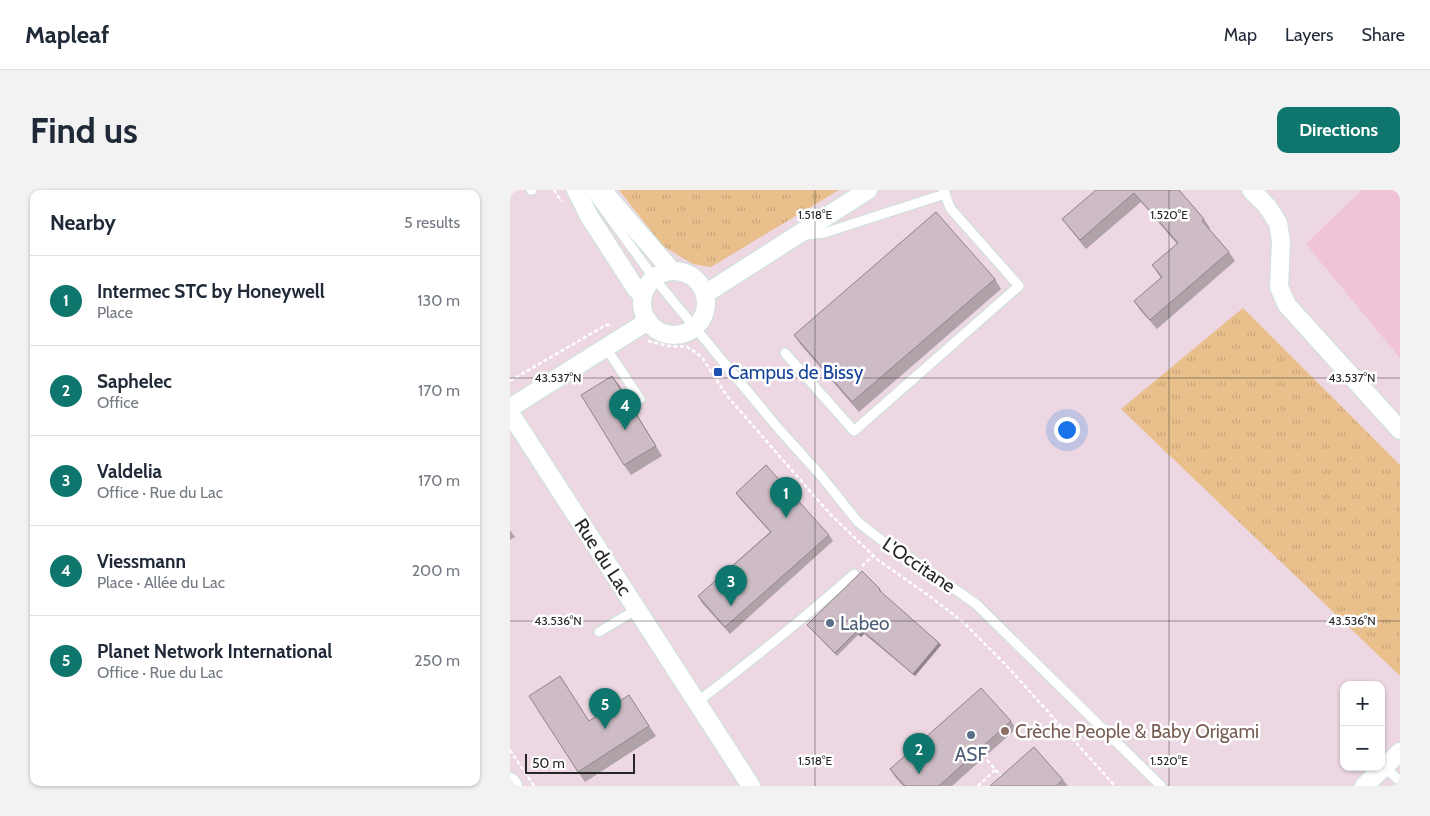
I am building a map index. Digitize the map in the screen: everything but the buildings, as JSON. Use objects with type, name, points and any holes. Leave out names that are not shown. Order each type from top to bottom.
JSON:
[{"type":"street","points":[[576,190],[588,216],[636,289],[643,296]]},
{"type":"street","points":[[602,190],[672,271]]},
{"type":"street","points":[[705,294],[868,190]]},
{"type":"street","points":[[1252,190],[1267,206],[1278,223],[1281,241],[1279,287],[1287,305],[1400,430]]},
{"type":"street","points":[[672,271],[683,272],[700,284],[705,294],[706,303],[701,320],[686,332],[676,334],[665,333],[656,329],[648,321],[642,305],[647,286],[654,278],[672,271]]},
{"type":"street","points":[[510,408],[648,321]]},
{"type":"street","name":"Rue du Lac","points":[[510,413],[751,786]]},
{"type":"street","points":[[1385,766],[1400,752]]},
{"type":"street","points":[[1364,786],[1380,771]]},
{"type":"street","points":[[510,782],[513,786]]},
{"type":"lane","name":"L'Occitane","points":[[590,190],[654,278],[858,522],[885,543],[906,555],[976,604],[1161,786]]},
{"type":"lane","points":[[785,353],[854,431],[1019,286],[950,208],[945,192],[824,233],[797,235]]},
{"type":"lane","points":[[588,216],[615,232],[627,242]]},
{"type":"lane","points":[[606,348],[640,399]]},
{"type":"lane","points":[[697,702],[760,654],[854,574]]},
{"type":"lane","points":[[599,632],[637,609]]},
{"type":"lane","points":[[1385,768],[1400,781]]},
{"type":"path","points":[[510,382],[591,336],[606,324],[613,325]]},
{"type":"path","points":[[854,574],[873,556]]},
{"type":"path","points":[[510,750],[534,786]]},
{"type":"path","points":[[987,760],[1003,778]]},
{"type":"path","points":[[978,786],[996,770]]},
{"type":"shaded area","points":[[1362,190],[1400,190],[1400,358],[1306,244]]},
{"type":"green space","points":[[619,190],[839,190],[711,267],[693,264],[663,246]]},
{"type":"green space","points":[[1243,308],[1400,465],[1400,676],[1121,409]]},
{"type":"place","name":"Campus de Bissy","points":[[718,372]]},
{"type":"place","name":"Viessmann","points":[[625,430]]},
{"type":"place","name":"Intermec STC by Honeywell","points":[[786,518]]},
{"type":"place","name":"Valdelia","points":[[731,606]]},
{"type":"place","name":"Labeo","points":[[830,623]]},
{"type":"place","name":"Planet Network International","points":[[605,729]]},
{"type":"place","name":"Crèche People & Baby Origami","points":[[1005,731]]},
{"type":"place","name":"ASF","points":[[971,735]]},
{"type":"place","name":"Saphelec","points":[[919,774]]}]
